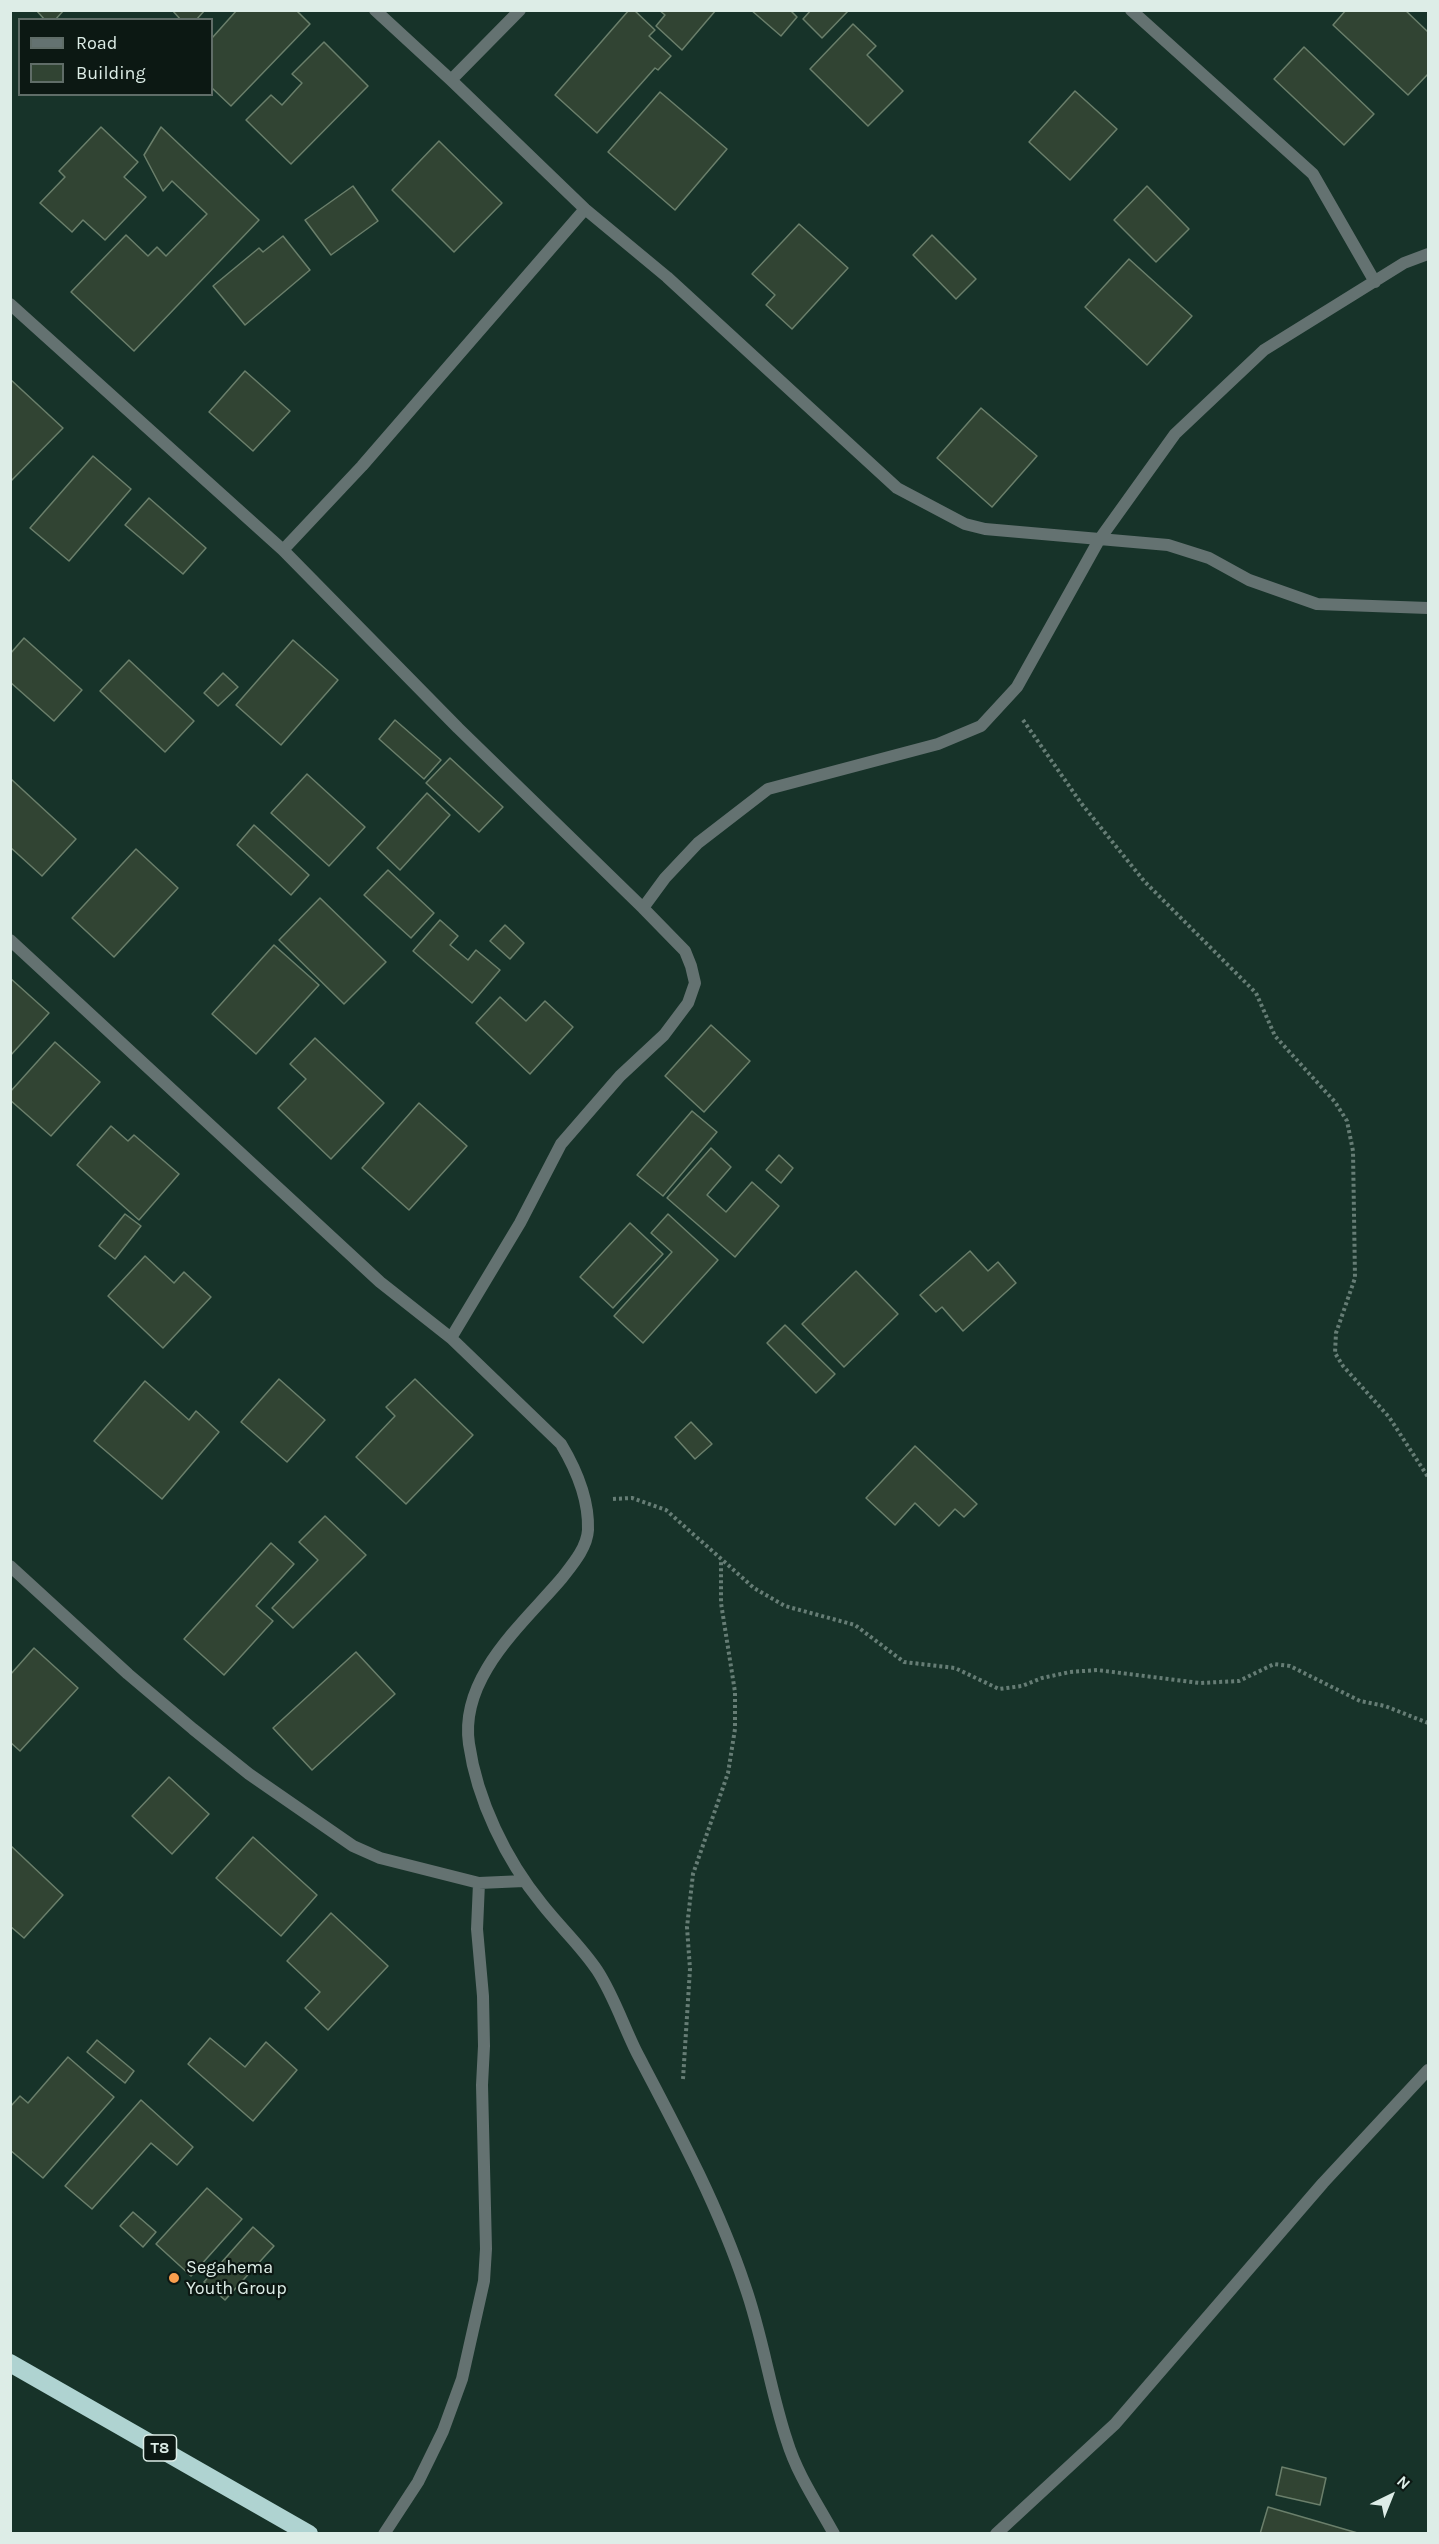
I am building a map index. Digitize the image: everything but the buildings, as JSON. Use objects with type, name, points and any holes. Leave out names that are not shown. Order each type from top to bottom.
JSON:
[{"type":"highway","name":"T8","points":[[10,2363],[309,2534]]},
{"type":"street","points":[[375,10],[585,209],[667,277],[897,488],[965,524],[985,529],[1168,545],[1209,558],[1250,580],[1317,604],[1428,608]]},
{"type":"street","points":[[451,80],[519,10]]},
{"type":"street","points":[[1131,10],[1313,174],[1375,282]]},
{"type":"street","points":[[283,550],[362,466],[585,209]]},
{"type":"street","points":[[643,908],[665,878],[698,843],[768,789],[938,744],[981,726],[1017,687],[1099,540],[1174,434],[1264,350],[1404,263],[1428,255]]},
{"type":"street","points":[[10,304],[283,550],[458,728],[685,951],[695,983],[688,1003],[664,1035],[620,1076],[561,1144],[520,1223],[452,1338]]},
{"type":"street","points":[[10,940],[380,1282],[452,1338],[561,1444],[571,1460],[586,1501],[588,1533],[583,1547],[573,1564],[488,1668],[476,1689],[468,1715],[469,1745],[487,1806],[524,1881],[599,1972],[723,2226],[746,2288],[787,2442],[797,2468],[834,2534]]},
{"type":"street","points":[[10,1566],[144,1688],[249,1774],[353,1846],[380,1858],[479,1883],[524,1881]]},
{"type":"street","points":[[384,2534],[418,2482],[443,2432],[462,2379],[484,2281],[486,2249],[482,2130],[484,2046],[483,1996],[477,1929],[479,1883]]},
{"type":"street","points":[[996,2534],[1115,2424],[1316,2192],[1428,2070]]},
{"type":"path","points":[[1006,699],[1082,803],[1138,874],[1256,993],[1275,1036],[1335,1102],[1347,1121],[1353,1151],[1355,1278],[1336,1333],[1335,1353],[1343,1366],[1389,1417],[1428,1477]]},
{"type":"path","points":[[586,1501],[632,1498],[666,1510],[754,1588],[768,1597],[785,1606],[855,1626],[904,1662],[956,1668],[999,1689],[1022,1686],[1042,1678],[1070,1672],[1097,1670],[1200,1683],[1239,1681],[1274,1664],[1290,1666],[1360,1701],[1385,1706],[1428,1723]]},
{"type":"path","points":[[674,2123],[685,2069],[690,1969],[687,1927],[693,1874],[728,1773],[735,1729],[735,1692],[722,1603],[722,1560]]},
{"type":"place","name":"Segahema Youth Group","points":[[174,2278]]}]
